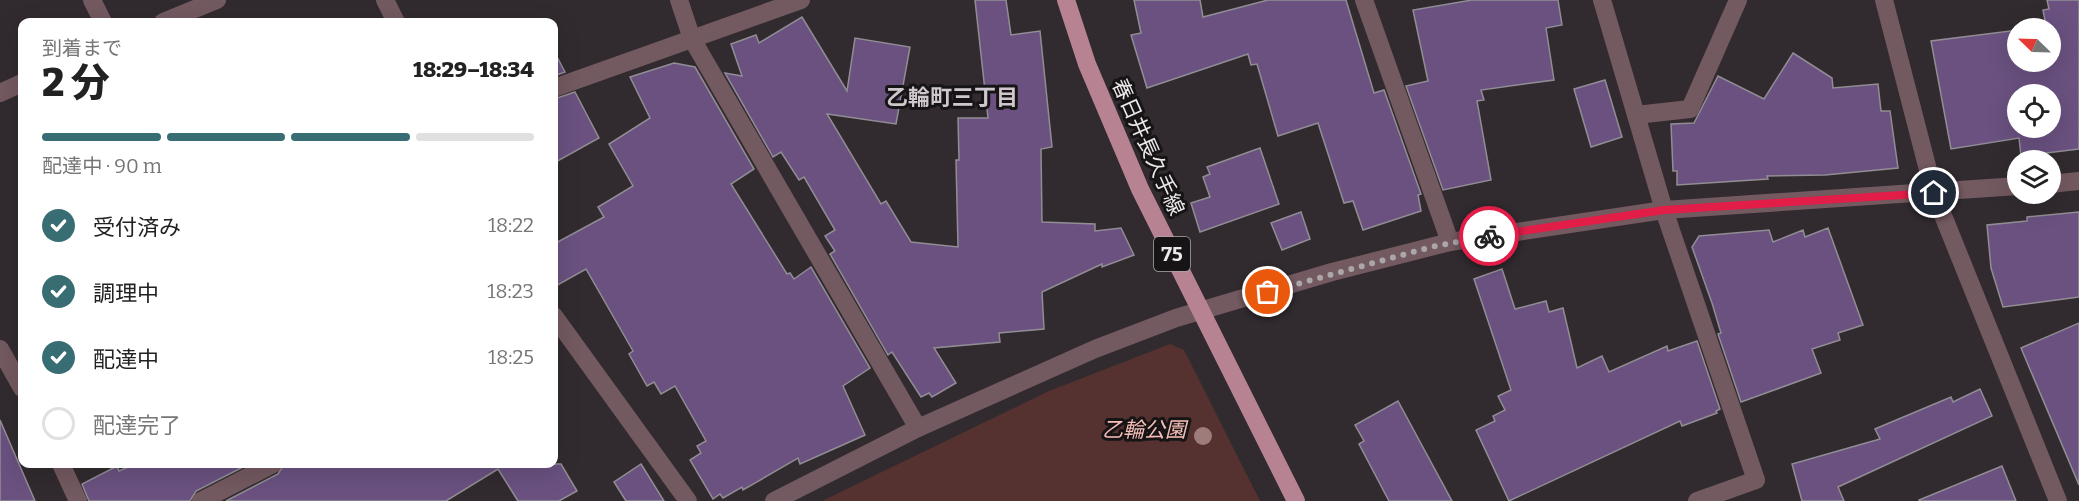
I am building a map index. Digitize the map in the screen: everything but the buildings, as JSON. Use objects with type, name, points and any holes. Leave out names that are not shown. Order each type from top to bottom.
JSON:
[{"type":"main road","name":"春日井長久手線","points":[[1066,0],[1113,130],[1200,312],[1296,501]]},
{"type":"street","points":[[92,0],[101,18]]},
{"type":"street","points":[[173,18],[217,0]]},
{"type":"street","points":[[385,0],[394,18]]},
{"type":"street","points":[[679,0],[692,39],[918,429]]},
{"type":"street","points":[[558,87],[801,0]]},
{"type":"street","points":[[1364,0],[1450,242]]},
{"type":"street","points":[[1602,0],[1664,210],[1756,480],[1697,501]]},
{"type":"street","points":[[1636,115],[1690,109],[1738,0]]},
{"type":"street","points":[[1884,0],[1934,193],[2058,501]]},
{"type":"street","points":[[0,93],[18,85]]},
{"type":"street","points":[[2061,183],[2079,181]]},
{"type":"street","points":[[774,501],[918,429],[1095,349],[1176,318],[1332,272],[1450,242],[1664,210],[2007,187]]},
{"type":"street","points":[[558,325],[688,501]]},
{"type":"street","points":[[0,349],[18,381]]},
{"type":"street","points":[[63,468],[78,501]]},
{"type":"street","points":[[201,501],[265,468]]},
{"type":"green space","name":"乙輪公園","points":[[1170,344],[1184,350],[1260,501],[822,501],[1049,391]]},
{"type":"way so far","points":[[1268,292],[1332,272],[1450,242],[1489,236]]},
{"type":"district","name":"乙輪町三丁目","points":[[952,97]]},
{"type":"route","points":[[1489,236],[1664,210],[1934,193]]}]
